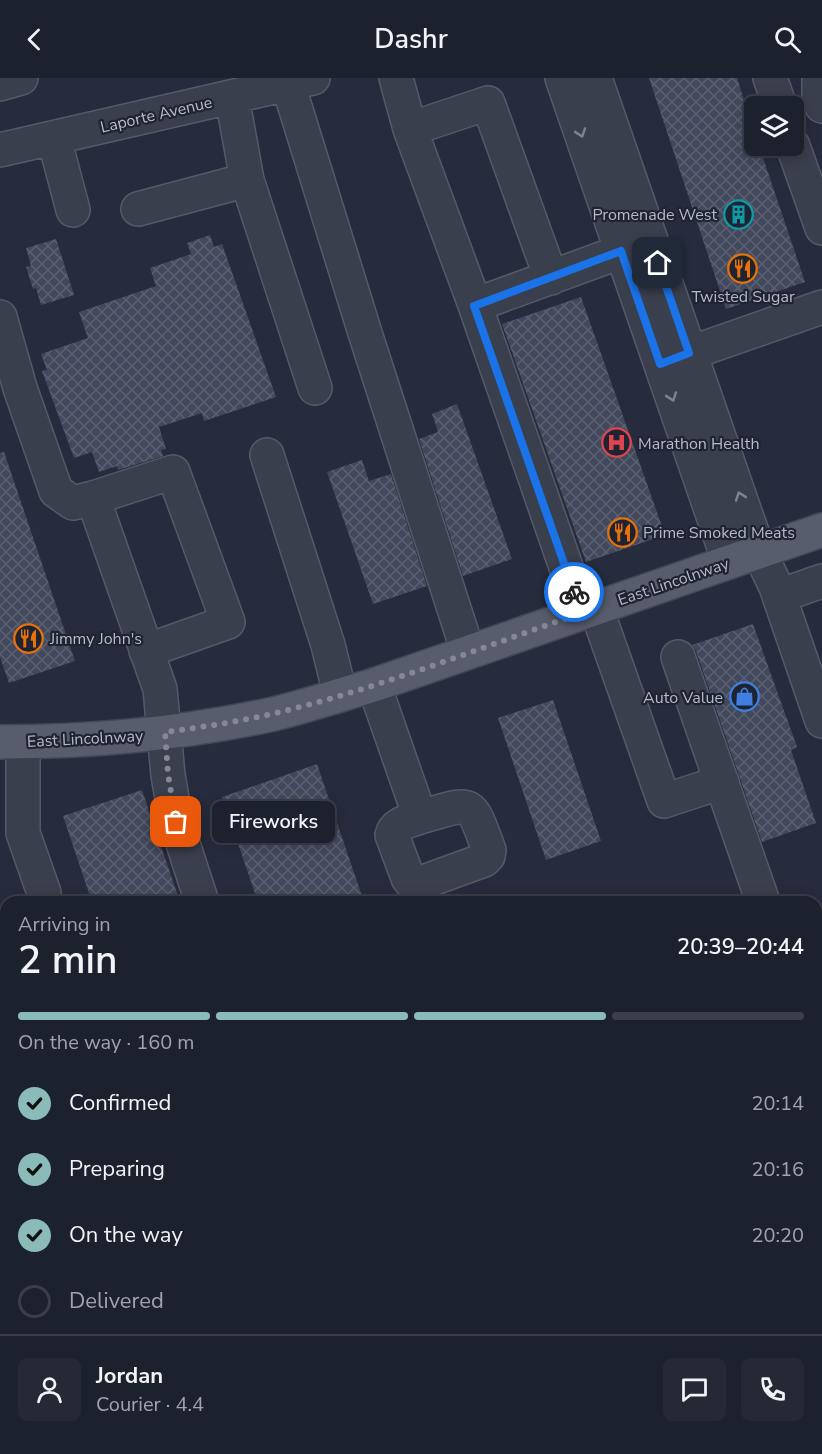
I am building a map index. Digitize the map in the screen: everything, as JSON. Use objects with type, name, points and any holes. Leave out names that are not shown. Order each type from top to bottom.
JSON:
[{"type":"main road","name":"East Lincolnway","points":[[12,742],[59,742],[165,732],[271,714],[374,685],[822,530]]},
{"type":"street","points":[[0,84],[21,78]]},
{"type":"street","points":[[396,78],[410,129],[474,306],[664,801],[722,782]]},
{"type":"street","points":[[562,78],[636,246],[675,358],[779,596],[822,720]]},
{"type":"street","points":[[595,78],[636,246]]},
{"type":"street","points":[[770,78],[776,96]]},
{"type":"street","points":[[819,78],[819,96],[822,106]]},
{"type":"street","points":[[300,81],[369,344],[468,652]]},
{"type":"street","name":"Laporte Avenue","points":[[0,150],[300,81]]},
{"type":"street","points":[[232,97],[247,180],[315,388]]},
{"type":"street","points":[[410,129],[488,103],[551,278]]},
{"type":"street","points":[[54,138],[73,210]]},
{"type":"street","points":[[797,156],[822,228]]},
{"type":"street","points":[[138,209],[247,180]]},
{"type":"street","points":[[474,306],[636,246]]},
{"type":"street","points":[[675,358],[822,307]]},
{"type":"street","points":[[0,317],[20,388],[56,490],[73,503],[173,472],[228,622],[146,651]]},
{"type":"street","points":[[675,358],[729,562]]},
{"type":"street","points":[[267,455],[328,645],[340,694]]},
{"type":"street","points":[[93,498],[160,689],[168,774],[176,822],[200,896]]},
{"type":"street","points":[[779,596],[822,581]]},
{"type":"street","points":[[678,657],[761,896]]},
{"type":"street","points":[[374,685],[420,817]]},
{"type":"street","points":[[12,742],[23,833],[44,893]]},
{"type":"building","name":"Promenade West","points":[[649,78],[737,78],[744,100],[744,156],[762,156],[805,282],[726,309]]},
{"type":"building","points":[[210,235],[214,247],[222,244],[276,397],[204,421],[202,413],[159,427],[166,449],[161,450],[163,456],[118,470],[117,466],[99,472],[92,452],[74,458],[42,371],[47,370],[41,354],[88,338],[79,312],[156,286],[150,268],[191,254],[187,243]]},
{"type":"building","points":[[56,239],[74,295],[41,305],[26,267],[31,266],[26,248]]},
{"type":"building","points":[[581,297],[665,535],[586,562],[502,324]]},
{"type":"building","points":[[457,404],[512,559],[463,576],[419,439],[438,432],[432,414]]},
{"type":"building","points":[[4,452],[75,661],[9,683],[0,657],[0,453]]},
{"type":"building","points":[[362,460],[369,481],[391,474],[427,586],[373,604],[327,472]]},
{"type":"building","name":"Auto Value","points":[[753,624],[797,747],[791,750],[816,823],[762,842],[692,645]]},
{"type":"building","points":[[553,700],[601,841],[546,860],[498,718]]},
{"type":"building","points":[[317,764],[362,896],[256,896],[222,797]]},
{"type":"building","points":[[142,790],[178,896],[90,896],[63,816]]},
{"type":"way so far","points":[[176,822],[168,774],[165,732],[240,721],[303,706],[374,685],[582,613],[574,592]]},
{"type":"place","name":"Promenade West","points":[[738,214]]},
{"type":"place","name":"Twisted Sugar","points":[[743,268]]},
{"type":"place","name":"Marathon Health","points":[[617,443]]},
{"type":"place","name":"Prime Smoked Meats","points":[[622,532]]},
{"type":"place","name":"Jimmy John's","points":[[29,638]]},
{"type":"place","name":"Auto Value","points":[[744,697]]},
{"type":"place","name":"Fireworks","points":[[176,822]]},
{"type":"route","points":[[574,592],[474,306],[621,251],[660,364],[689,353],[658,263]]}]
